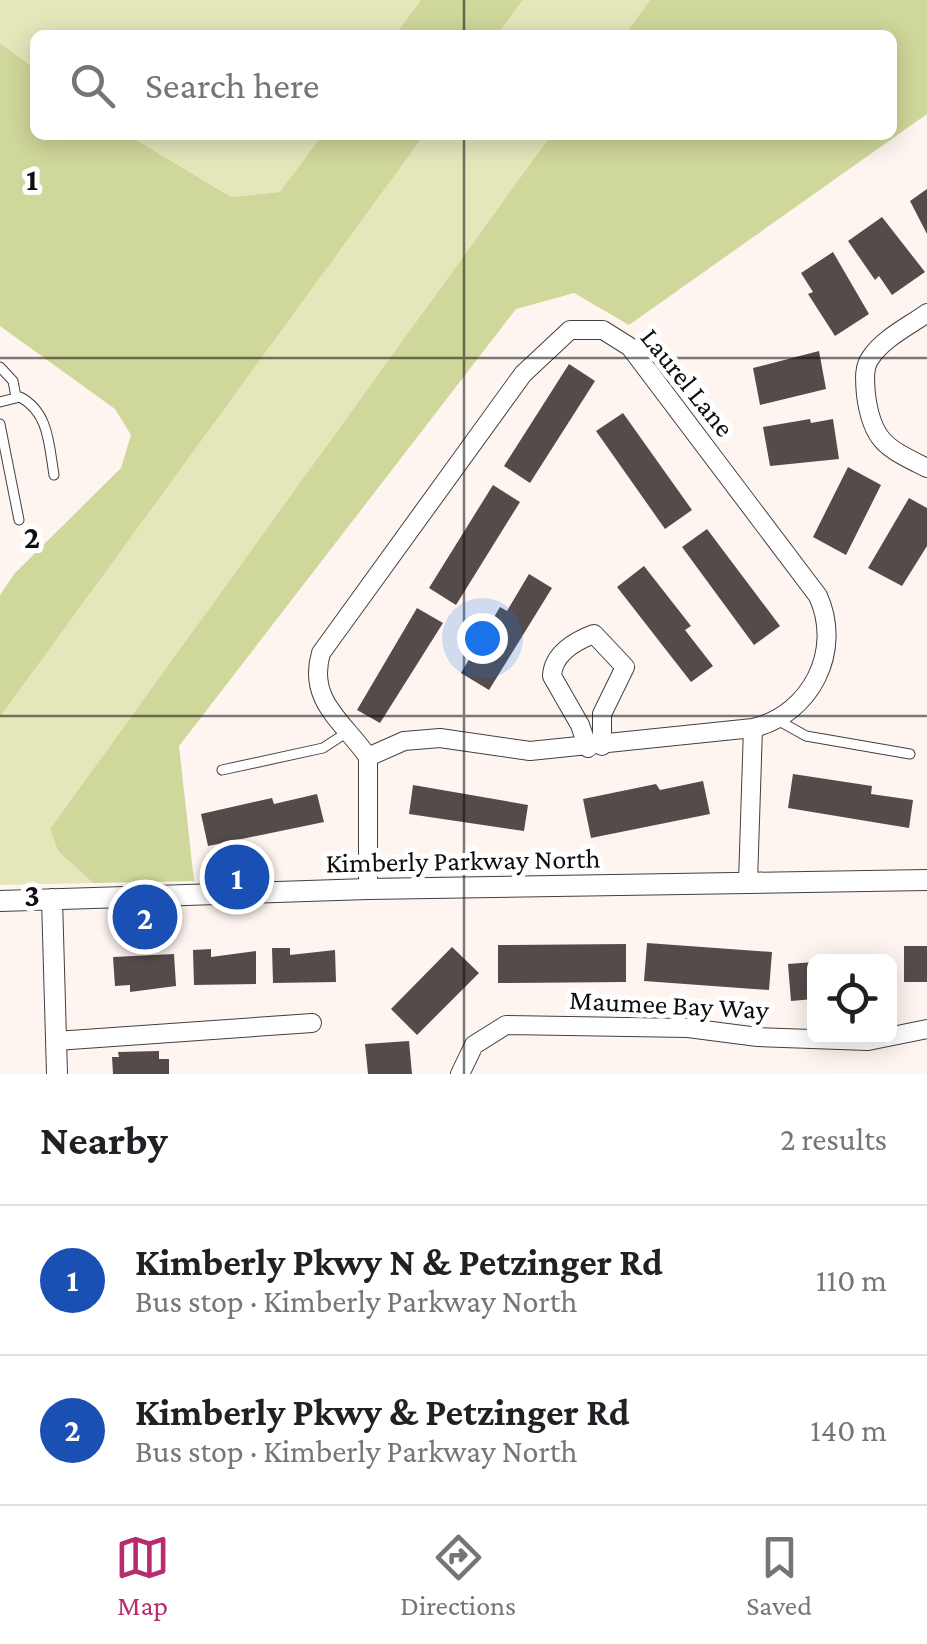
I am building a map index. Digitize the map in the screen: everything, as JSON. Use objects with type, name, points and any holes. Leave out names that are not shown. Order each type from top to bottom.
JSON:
[{"type":"street","points":[[927,313],[881,346],[868,360],[864,380],[876,436],[890,449],[927,468]]},
{"type":"street","name":"Laurel Lane","points":[[368,757],[323,706],[316,668],[320,652],[523,374],[570,330],[602,330],[630,346],[818,596],[828,619],[827,644],[812,688],[782,722]]},
{"type":"street","points":[[594,634],[626,667],[602,714],[595,747],[552,676],[552,668],[565,650],[594,634]]},
{"type":"street","points":[[368,889],[368,757],[404,741],[440,738],[530,751],[595,747],[782,722]]},
{"type":"street","points":[[748,882],[753,728]]},
{"type":"street","name":"Kimberly Parkway North","points":[[0,901],[368,889],[927,880]]},
{"type":"street","points":[[52,899],[57,1074]]},
{"type":"street","points":[[56,1042],[312,1023]]},
{"type":"street","name":"Maumee Bay Way","points":[[461,1069],[484,1035],[506,1025],[688,1028],[758,1037],[868,1041],[927,1029]]},
{"type":"lane","points":[[0,367],[13,381],[16,398]]},
{"type":"lane","points":[[0,402],[16,398],[32,403],[45,423],[54,476]]},
{"type":"lane","points":[[0,424],[20,520]]},
{"type":"lane","points":[[782,722],[806,736],[910,754]]},
{"type":"lane","points":[[222,770],[323,748],[346,733]]},
{"type":"green space","points":[[0,0],[421,0],[399,30],[30,30],[30,65],[0,43]]},
{"type":"green space","points":[[421,0],[523,0],[501,30],[399,30]]},
{"type":"green space","points":[[523,0],[650,0],[629,30],[501,30]]},
{"type":"green space","points":[[650,0],[927,0],[927,114],[897,135],[897,30],[629,30]]},
{"type":"green space","points":[[0,43],[30,65],[30,140],[136,140],[231,197],[280,192],[318,140],[420,140],[0,717],[0,595],[15,573],[121,468],[131,435],[115,409],[0,326]]},
{"type":"green space","points":[[136,140],[318,140],[280,192],[231,197]]},
{"type":"green space","points":[[420,140],[547,140],[50,829],[58,851],[93,883],[0,885],[0,717]]},
{"type":"green space","points":[[547,140],[890,140],[629,325],[574,293],[516,309],[179,746],[194,881],[93,883],[58,851],[50,829]]},
{"type":"building","points":[[927,189],[927,234],[910,201]]},
{"type":"building","points":[[882,217],[925,272],[892,295],[879,276],[875,280],[848,241]]},
{"type":"building","points":[[833,252],[869,314],[835,336],[808,294],[813,292],[801,273]]},
{"type":"building","points":[[819,351],[826,389],[760,405],[753,368]]},
{"type":"building","points":[[569,364],[595,381],[530,483],[504,466]]},
{"type":"building","points":[[623,413],[692,510],[665,529],[596,431]]},
{"type":"building","points":[[810,419],[811,423],[833,419],[839,459],[770,466],[763,427]]},
{"type":"building","points":[[848,467],[881,485],[846,555],[813,537]]},
{"type":"building","points":[[493,485],[520,502],[456,605],[429,588]]},
{"type":"building","points":[[909,498],[927,508],[927,546],[902,586],[868,568]]},
{"type":"building","points":[[707,529],[780,626],[754,645],[682,547]]},
{"type":"building","points":[[644,566],[691,626],[685,630],[713,666],[691,682],[617,587]]},
{"type":"building","points":[[529,574],[552,588],[489,690],[461,673],[500,607],[507,611]]},
{"type":"building","points":[[417,608],[443,623],[380,723],[357,710]]},
{"type":"building","points":[[793,774],[872,786],[871,794],[913,800],[909,828],[788,808]]},
{"type":"building","points":[[703,781],[710,814],[591,838],[583,799],[656,784],[660,790]]},
{"type":"building","points":[[413,785],[528,805],[524,831],[409,814]]},
{"type":"building","points":[[317,794],[324,822],[208,846],[201,814],[272,798],[274,804]]},
{"type":"building","points":[[647,943],[772,952],[769,990],[644,981]]},
{"type":"building","points":[[626,944],[626,982],[498,983],[498,945]]},
{"type":"building","points":[[904,946],[927,946],[927,982],[904,982]]},
{"type":"building","points":[[452,947],[479,973],[417,1035],[391,1009]]},
{"type":"building","points":[[272,948],[290,948],[290,955],[335,950],[336,982],[273,983]]},
{"type":"building","points":[[211,949],[211,957],[256,951],[256,984],[194,985],[193,950]]},
{"type":"building","points":[[174,954],[176,986],[130,992],[130,985],[115,986],[113,957]]},
{"type":"building","points":[[807,963],[807,1000],[791,1001],[788,964]]},
{"type":"building","points":[[409,1041],[412,1074],[368,1074],[365,1044]]},
{"type":"building","points":[[159,1051],[159,1059],[169,1059],[169,1074],[113,1074],[112,1057],[119,1057],[118,1052]]},
{"type":"place","name":"Kimberly Pkwy N & Petzinger Rd","points":[[237,877]]},
{"type":"place","name":"Kimberly Pkwy & Petzinger Rd","points":[[145,917]]}]
